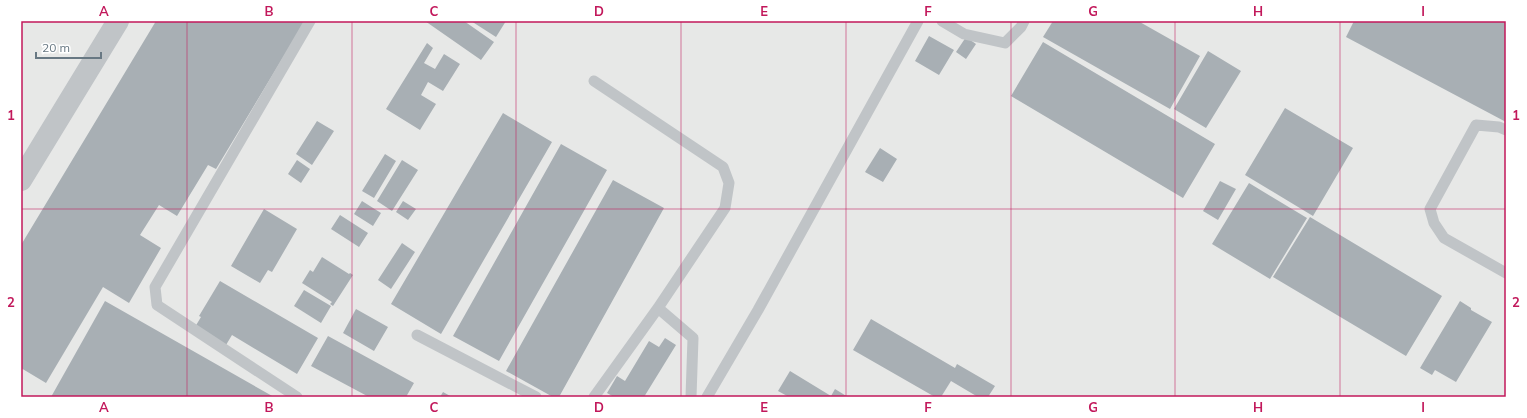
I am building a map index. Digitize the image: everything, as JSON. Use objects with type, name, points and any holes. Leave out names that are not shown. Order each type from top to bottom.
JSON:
[{"type":"street","points":[[21,180],[118,21]]},
{"type":"lane","points":[[297,397],[157,305],[155,287],[310,21]]},
{"type":"lane","points":[[707,397],[758,310],[918,21]]},
{"type":"lane","points":[[942,21],[964,34],[1005,43],[1022,27],[1024,21]]},
{"type":"lane","points":[[594,81],[723,167],[729,183],[724,208],[658,308],[594,397]]},
{"type":"lane","points":[[1506,130],[1500,127],[1476,125],[1430,209],[1434,224],[1444,238],[1506,273]]},
{"type":"lane","points":[[658,308],[693,338],[690,397]]},
{"type":"lane","points":[[417,335],[536,397]]},
{"type":"shaded area","points":[[21,21],[1506,21],[1506,397],[21,397]]},
{"type":"building","points":[[156,21],[305,21],[216,169],[208,165],[177,216],[159,205],[140,235],[161,248],[129,303],[103,287],[46,383],[21,368],[21,245]]},
{"type":"building","points":[[425,21],[464,21],[494,42],[481,60]]},
{"type":"building","points":[[471,21],[506,21],[496,37]]},
{"type":"building","points":[[1053,21],[1138,21],[1200,56],[1170,109],[1043,37]]},
{"type":"building","points":[[1354,21],[1506,21],[1506,122],[1346,37]]},
{"type":"building","points":[[929,36],[954,50],[939,75],[915,61]]},
{"type":"building","points":[[966,37],[976,44],[966,59],[956,52]]},
{"type":"building","points":[[1043,42],[1215,144],[1183,198],[1011,96]]},
{"type":"building","points":[[427,43],[433,48],[424,63],[435,69],[444,54],[460,64],[443,91],[428,82],[421,95],[436,104],[420,130],[386,109]]},
{"type":"building","points":[[1208,51],[1241,71],[1206,128],[1174,109]]},
{"type":"building","points":[[1285,108],[1353,148],[1313,216],[1245,175]]},
{"type":"building","points":[[503,113],[552,142],[441,334],[391,304]]},
{"type":"building","points":[[317,121],[334,131],[312,165],[296,154]]},
{"type":"building","points":[[561,144],[607,170],[499,361],[453,336]]},
{"type":"building","points":[[880,148],[897,159],[883,182],[865,172]]},
{"type":"building","points":[[385,154],[396,161],[374,198],[362,191]]},
{"type":"building","points":[[297,160],[310,169],[301,183],[288,174]]},
{"type":"building","points":[[402,160],[418,170],[392,211],[377,201]]},
{"type":"building","points":[[613,180],[664,208],[559,397],[553,397],[506,371]]},
{"type":"building","points":[[1220,181],[1236,189],[1218,220],[1203,211]]},
{"type":"building","points":[[1249,183],[1307,218],[1270,279],[1212,244]]},
{"type":"building","points":[[362,201],[381,213],[373,226],[354,214]]},
{"type":"building","points":[[403,201],[416,209],[408,220],[396,212]]},
{"type":"building","points":[[264,209],[297,229],[272,272],[268,270],[260,283],[231,266]]},
{"type":"building","points":[[340,215],[368,233],[359,247],[331,229]]},
{"type":"building","points":[[1310,217],[1442,296],[1406,356],[1273,277]]},
{"type":"building","points":[[402,243],[415,252],[391,289],[378,280]]},
{"type":"building","points":[[322,257],[353,275],[333,306],[330,304],[332,302],[302,283],[310,270],[313,272]]},
{"type":"building","points":[[220,281],[318,338],[297,374],[232,335],[226,345],[195,327],[201,317],[199,316]]},
{"type":"building","points":[[304,290],[331,306],[321,323],[294,306]]},
{"type":"building","points":[[105,301],[274,397],[51,397]]},
{"type":"building","points":[[1460,301],[1471,308],[1471,310],[1492,322],[1456,382],[1435,370],[1432,375],[1420,368]]},
{"type":"building","points":[[356,309],[388,327],[374,351],[343,333]]},
{"type":"building","points":[[871,319],[955,368],[957,364],[995,386],[988,397],[978,397],[951,381],[941,397],[935,397],[853,350]]},
{"type":"building","points":[[328,336],[414,383],[406,397],[369,397],[311,366]]},
{"type":"building","points":[[665,338],[676,345],[644,397],[614,397],[607,393],[617,376],[625,381],[649,341],[659,347]]},
{"type":"building","points":[[790,371],[831,396],[835,389],[848,397],[789,397],[778,391]]},
{"type":"building","points":[[443,392],[452,397],[440,397]]}]
